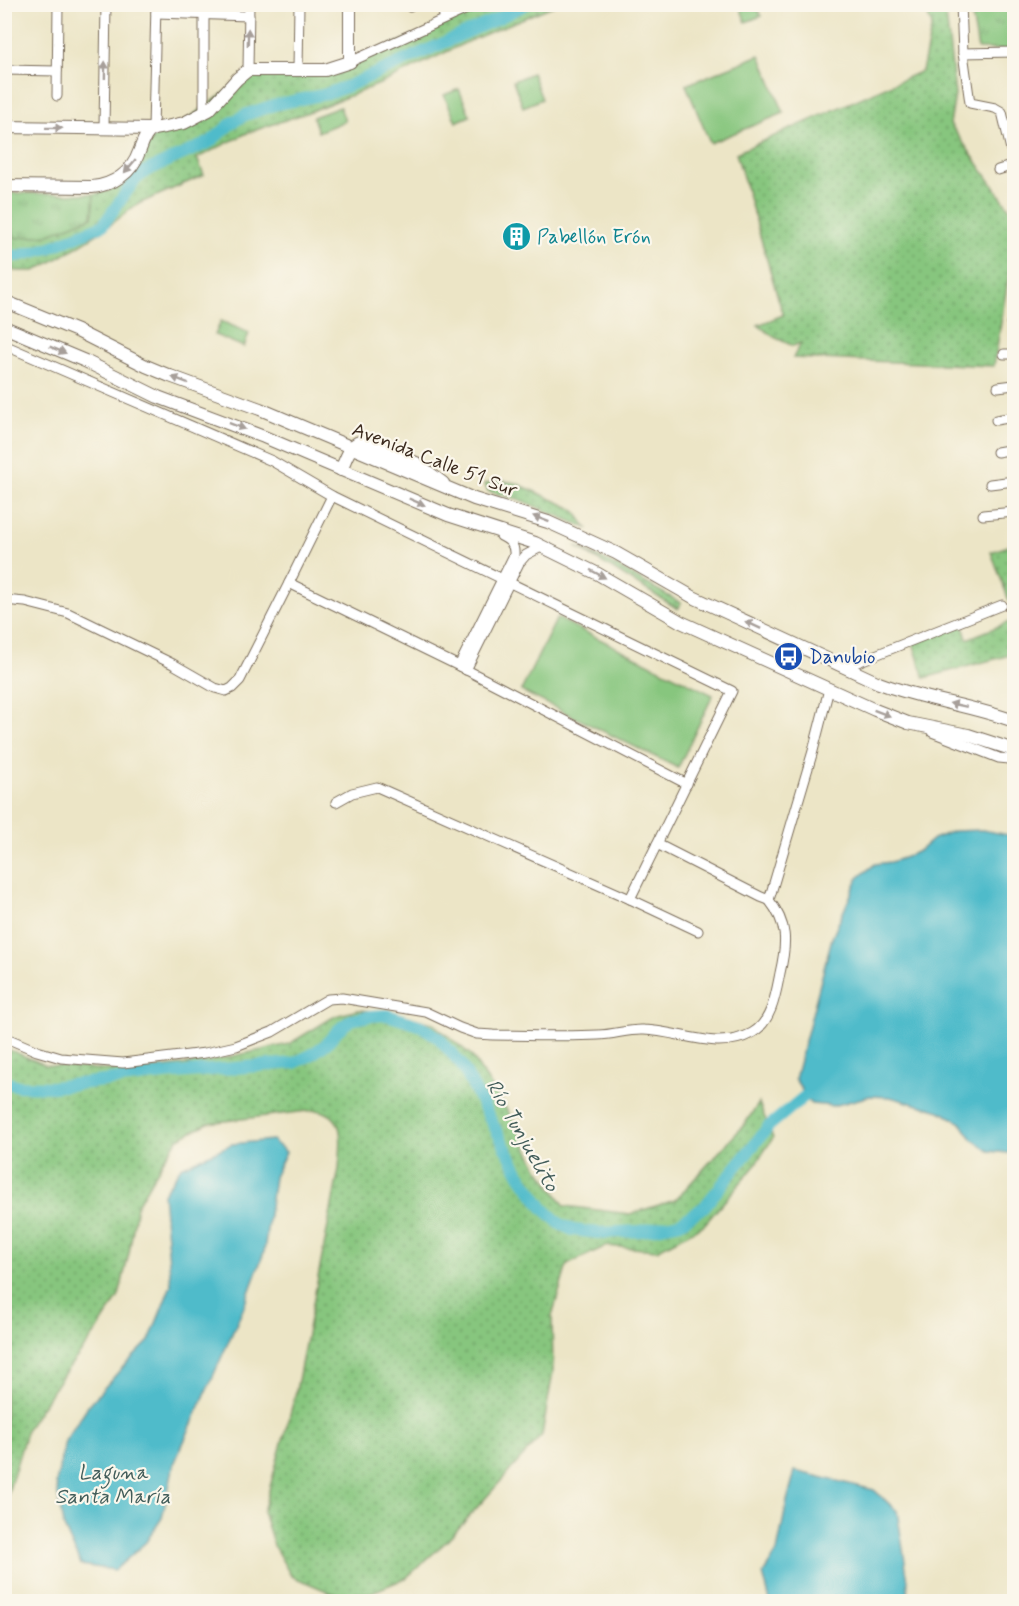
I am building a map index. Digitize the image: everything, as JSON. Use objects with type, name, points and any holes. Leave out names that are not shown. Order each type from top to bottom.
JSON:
[{"type":"main road","points":[[4,127],[153,129],[184,123],[204,113],[248,70],[325,70],[350,62],[350,4]]},
{"type":"main road","points":[[4,186],[92,187],[106,185],[127,171],[137,158],[146,136],[153,129]]},
{"type":"main road","name":"Avenida Calle 51 Sur","points":[[4,301],[82,334],[154,369],[260,409],[352,448],[357,442],[369,442],[416,463],[454,491],[565,529],[616,553],[693,597],[879,683],[910,694],[989,712],[1014,721]]},
{"type":"main road","points":[[4,327],[86,361],[151,393],[264,437],[458,519],[543,546],[598,574],[681,622],[875,711],[908,723],[968,735],[1014,750]]},
{"type":"main road","points":[[341,470],[352,448]]},
{"type":"street","points":[[4,31],[5,4]]},
{"type":"street","points":[[57,96],[58,4]]},
{"type":"street","points":[[104,128],[106,4]]},
{"type":"street","points":[[248,70],[249,4]]},
{"type":"street","points":[[298,70],[299,4]]},
{"type":"street","points":[[440,4],[445,18]]},
{"type":"street","points":[[961,4],[963,53],[970,103],[999,109],[1002,112],[1014,163],[998,170]]},
{"type":"street","points":[[350,62],[477,5]]},
{"type":"street","points":[[153,129],[156,9],[204,15],[249,16]]},
{"type":"street","points":[[204,15],[204,113]]},
{"type":"street","points":[[963,53],[1014,52]]},
{"type":"street","points":[[4,70],[57,71]]},
{"type":"street","points":[[4,345],[272,461],[332,496],[732,691],[630,898]]},
{"type":"street","points":[[1004,354],[1014,354]]},
{"type":"street","points":[[998,387],[1014,385]]},
{"type":"street","points":[[996,420],[1014,417]]},
{"type":"street","points":[[997,452],[1014,449]]},
{"type":"street","points":[[990,484],[1014,481]]},
{"type":"street","points":[[4,600],[25,602],[69,613],[215,688],[226,691],[240,680],[332,496]]},
{"type":"street","points":[[983,515],[1014,512]]},
{"type":"street","points":[[462,668],[506,580],[514,555],[513,546],[505,538],[483,526]]},
{"type":"street","points":[[506,580],[522,559],[543,546]]},
{"type":"street","points":[[289,583],[462,668],[687,784]]},
{"type":"street","points":[[844,667],[1002,604]]},
{"type":"street","points":[[769,900],[829,689]]},
{"type":"street","points":[[908,723],[999,758],[1014,757]]},
{"type":"street","points":[[336,802],[352,793],[377,787],[630,898],[698,931]]},
{"type":"street","points":[[4,1037],[61,1058],[134,1062],[205,1053],[236,1046],[272,1032],[328,999],[342,998],[426,1012],[477,1034],[601,1035],[628,1030],[646,1030],[701,1041],[730,1040],[752,1033],[761,1025],[772,1007],[784,957],[786,941],[783,922],[777,910],[769,900],[657,844]]},
{"type":"green space","points":[[487,5],[555,5],[467,42],[382,83],[247,133],[197,158],[204,175],[136,205],[104,230],[62,256],[35,271],[5,270],[4,228],[13,230],[92,217],[94,194],[108,191],[116,186],[153,135],[172,130],[251,74],[311,75],[420,34]]},
{"type":"green space","points":[[739,5],[756,5],[761,16],[746,22]]},
{"type":"green space","points":[[923,5],[945,5],[955,95],[950,124],[1014,215],[1014,242],[994,366],[793,358],[801,343],[793,346],[774,337],[758,325],[783,315],[736,153],[922,71],[932,25]]},
{"type":"green space","points":[[970,5],[1014,5],[1014,50],[978,49]]},
{"type":"green space","points":[[760,55],[784,113],[710,143],[686,85]]},
{"type":"green space","points":[[532,73],[542,99],[523,107],[513,81]]},
{"type":"green space","points":[[459,89],[470,116],[456,122],[444,95]]},
{"type":"green space","points":[[340,107],[345,121],[318,132],[313,117]]},
{"type":"green space","points":[[5,193],[94,194],[92,217],[47,235],[15,238],[13,230],[5,228]]},
{"type":"green space","points":[[221,321],[249,333],[244,347],[215,335]]},
{"type":"green space","points":[[502,481],[516,483],[569,507],[575,511],[587,528],[518,499],[488,491],[484,484]]},
{"type":"green space","points":[[1014,544],[1014,614],[991,552]]},
{"type":"green space","points":[[575,546],[618,567],[681,603],[678,609]]},
{"type":"green space","points":[[557,618],[713,695],[678,768],[521,691]]},
{"type":"green space","points":[[1014,620],[1014,654],[924,678],[913,642],[962,623],[967,639]]},
{"type":"green space","points":[[358,1010],[392,1012],[432,1023],[471,1055],[512,1118],[538,1168],[565,1206],[630,1214],[675,1200],[744,1125],[759,1103],[773,1138],[753,1168],[704,1225],[657,1250],[606,1246],[567,1265],[552,1316],[553,1372],[542,1435],[448,1540],[406,1578],[370,1593],[334,1594],[291,1576],[274,1546],[263,1512],[295,1396],[339,1169],[340,1132],[334,1118],[316,1110],[208,1123],[179,1138],[137,1205],[119,1296],[97,1331],[60,1379],[27,1429],[5,1503],[5,1048],[46,1065],[105,1070],[158,1068],[210,1061],[289,1044],[335,1016]]},
{"type":"water","points":[[982,830],[1014,836],[1014,1152],[1008,1153],[989,1151],[973,1140],[961,1123],[940,1111],[890,1097],[870,1096],[833,1106],[811,1104],[795,1079],[832,938],[858,878],[875,864],[906,857],[920,850],[933,839],[954,831]]},
{"type":"water","name":"Laguna Santa María","points":[[272,1140],[286,1152],[274,1177],[264,1252],[243,1309],[174,1464],[162,1518],[146,1542],[115,1570],[81,1565],[63,1525],[56,1483],[65,1441],[88,1406],[149,1341],[171,1285],[163,1194],[181,1167],[232,1144]]},
{"type":"water","points":[[795,1471],[874,1490],[897,1511],[908,1581],[908,1601],[770,1601],[763,1574],[777,1552]]},
{"type":"waterway","points":[[4,255],[18,256],[49,248],[103,225],[135,180],[146,171],[210,142],[245,115],[348,86],[527,4]]},
{"type":"waterway","name":"Río Tunjuelito","points":[[4,1082],[19,1086],[52,1087],[164,1074],[294,1063],[311,1055],[326,1044],[351,1020],[387,1015],[422,1026],[439,1038],[461,1064],[520,1175],[543,1208],[560,1224],[573,1230],[599,1233],[641,1231],[680,1223],[704,1207],[769,1126],[819,1087]]},
{"type":"place","name":"Pabellón Erón","points":[[516,236]]},
{"type":"place","name":"Danubio","points":[[788,656]]}]
